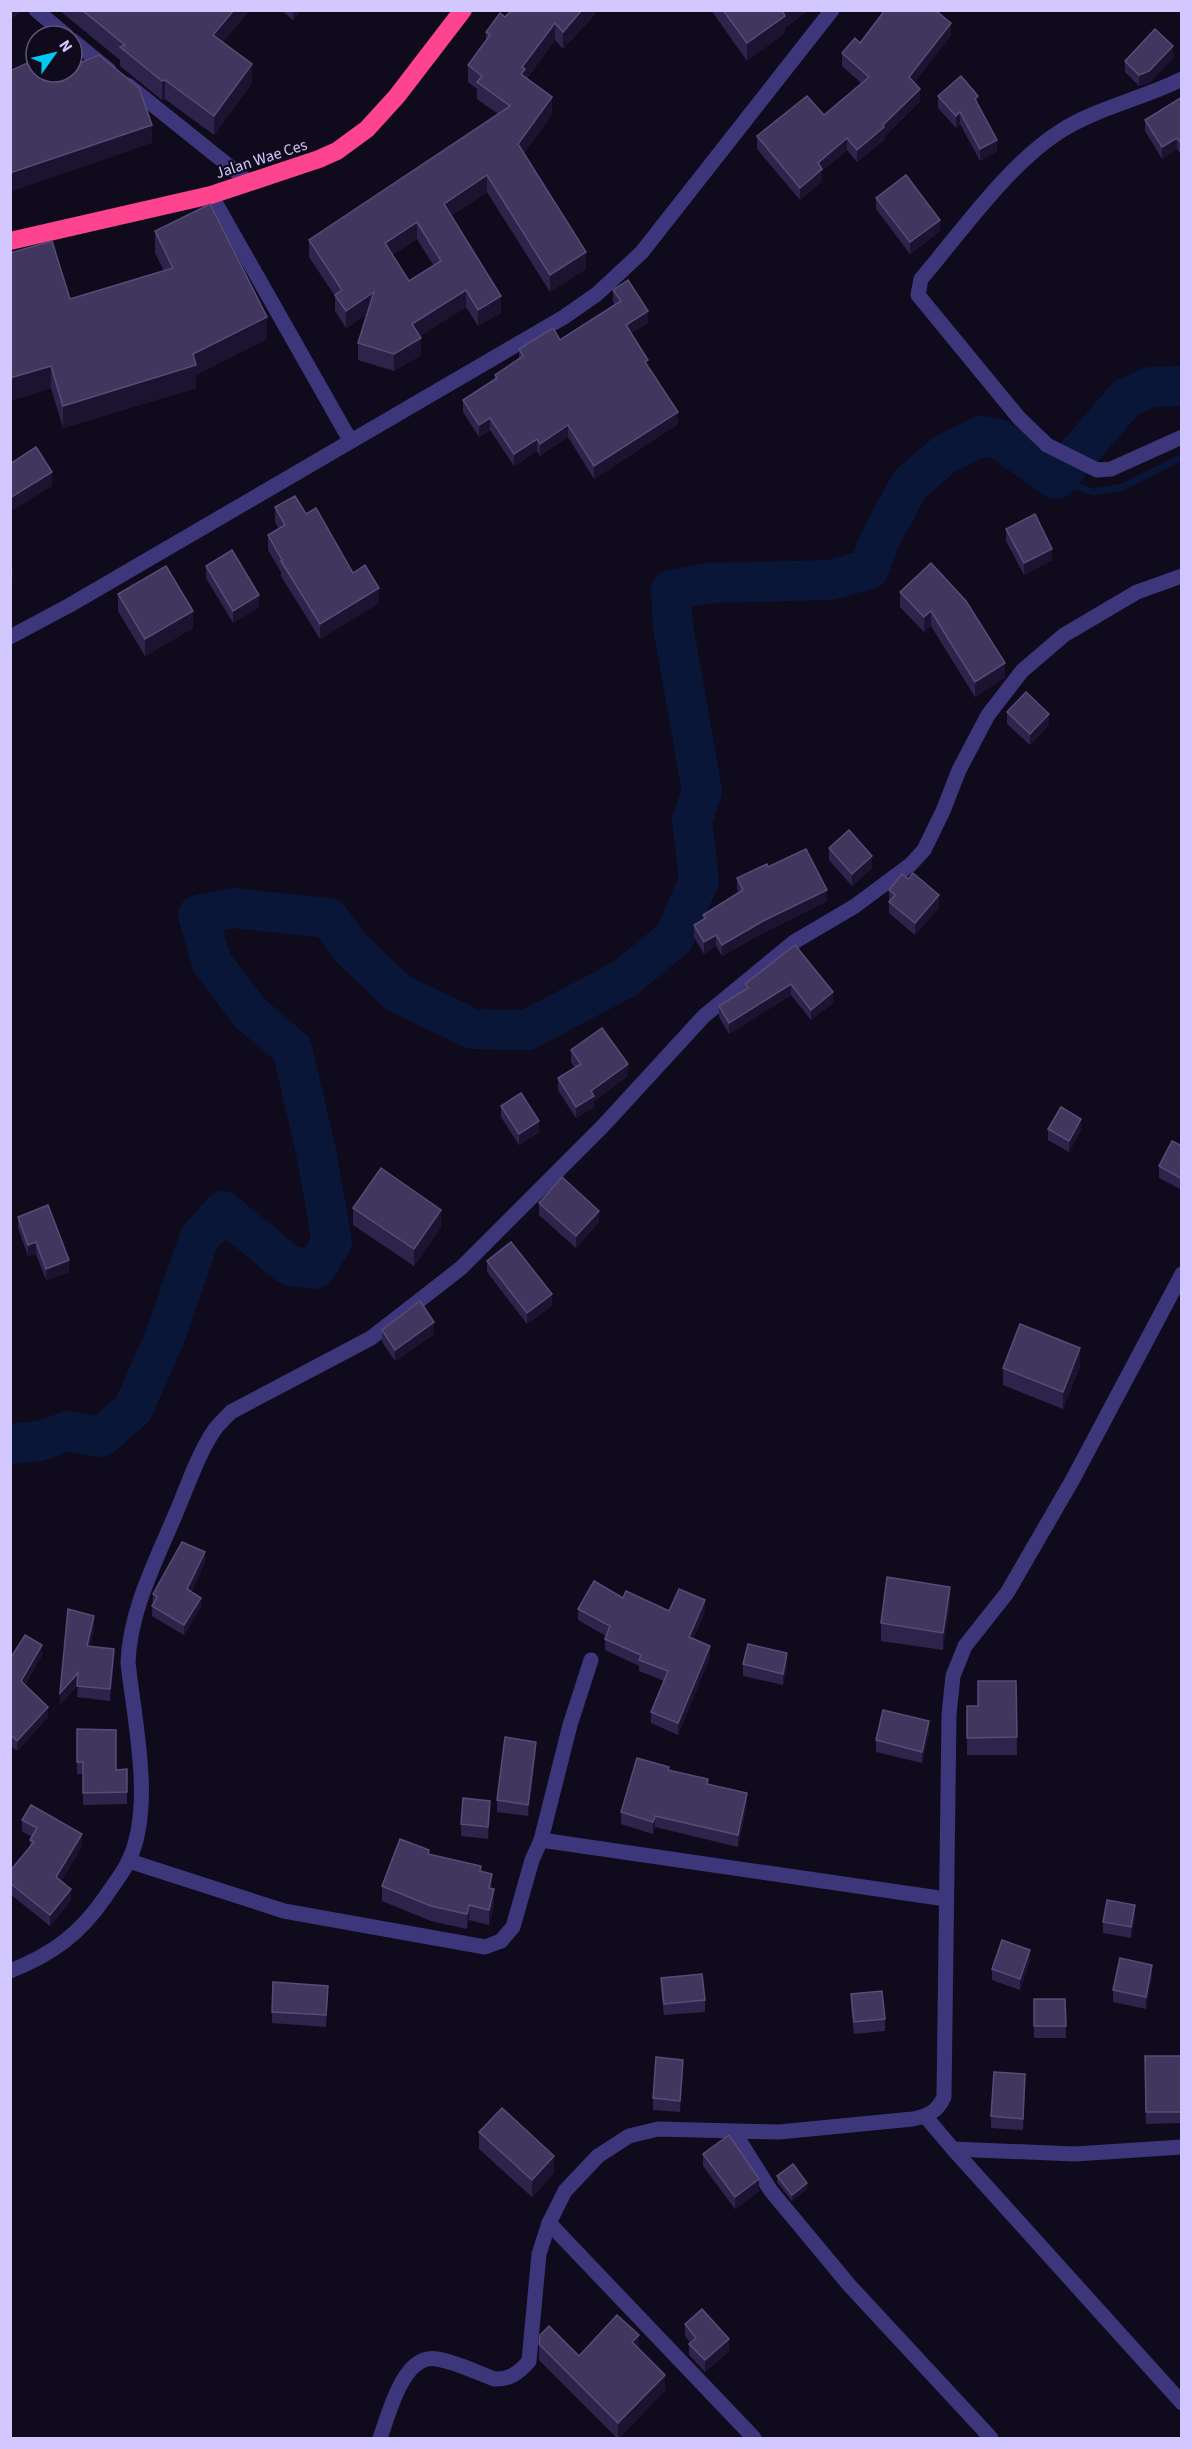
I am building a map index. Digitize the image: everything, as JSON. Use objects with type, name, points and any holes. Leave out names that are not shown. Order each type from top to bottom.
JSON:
[{"type":"highway","name":"Jalan Wae Ces","points":[[10,241],[211,195],[319,159],[336,151],[367,129],[397,96],[463,10]]},
{"type":"street","points":[[36,10],[53,24]]},
{"type":"street","points":[[10,637],[70,605],[564,317],[597,294],[642,252],[832,10]]},
{"type":"street","points":[[84,50],[249,182]]},
{"type":"street","points":[[1182,79],[1074,123],[1035,150],[1012,171],[921,279],[918,295],[1019,418],[1047,445],[1097,470],[1111,469],[1182,437]]},
{"type":"street","points":[[211,195],[350,440]]},
{"type":"street","points":[[10,1971],[36,1961],[72,1937],[98,1906],[129,1862],[140,1825],[142,1785],[128,1647],[135,1616],[148,1582],[189,1481],[216,1427],[231,1412],[371,1338],[461,1268],[602,1127],[704,1016],[794,942],[855,906],[910,864],[924,850],[944,812],[959,770],[988,715],[1023,671],[1064,635],[1137,592],[1182,576]]},
{"type":"street","points":[[380,2439],[398,2390],[412,2366],[418,2361],[435,2358],[494,2379],[504,2380],[522,2369],[529,2361],[539,2254],[549,2223],[565,2191],[598,2156],[629,2136],[658,2129],[779,2132],[925,2116],[939,2108],[944,2097],[949,1715],[952,1676],[965,1646],[1007,1593],[1073,1479],[1182,1274]]},
{"type":"street","points":[[129,1862],[284,1911],[466,1946],[485,1947],[501,1941],[513,1927],[532,1860],[541,1840],[570,1725],[591,1660]]},
{"type":"street","points":[[541,1840],[946,1899]]},
{"type":"street","points":[[925,2116],[952,2149],[1182,2403]]},
{"type":"street","points":[[734,2132],[771,2191],[849,2286],[992,2439]]},
{"type":"street","points":[[952,2149],[1075,2154],[1182,2147]]},
{"type":"street","points":[[549,2223],[754,2439]]},
{"type":"building","points":[[82,10],[234,10],[213,35],[252,64],[214,116],[165,80],[162,81],[120,47],[125,45]]},
{"type":"building","points":[[512,10],[582,10],[563,32],[555,23],[522,67],[525,69],[521,74],[552,97],[518,144],[586,252],[550,275],[487,175],[444,204],[501,296],[478,310],[466,290],[412,324],[421,338],[394,354],[358,343],[374,292],[346,311],[335,295],[342,290],[309,240],[510,106],[477,82],[482,76],[468,65],[490,35],[486,32],[500,13],[505,17]],"holes":[[[417,222],[441,261],[409,281],[385,243]]]},
{"type":"building","points":[[723,10],[785,10],[783,12],[785,16],[747,43]]},
{"type":"building","points":[[885,10],[935,10],[951,23],[909,77],[920,89],[883,125],[884,127],[857,150],[847,138],[818,163],[822,169],[800,188],[757,136],[807,96],[824,115],[869,77],[842,53],[855,38],[860,43]]},
{"type":"building","points":[[1155,29],[1173,46],[1149,71],[1139,75],[1125,61]]},
{"type":"building","points":[[99,55],[139,88],[152,125],[10,173],[10,71],[24,65],[24,84],[84,84],[84,61]]},
{"type":"building","points":[[961,76],[978,96],[975,99],[997,140],[980,149],[960,112],[956,116],[938,96]]},
{"type":"building","points":[[1182,97],[1182,144],[1177,138],[1162,147],[1145,120]]},
{"type":"building","points":[[906,175],[940,220],[910,242],[876,198]]},
{"type":"building","points":[[210,204],[267,317],[193,354],[196,365],[63,406],[51,366],[10,378],[10,253],[52,241],[70,299],[173,268],[155,231]]},
{"type":"building","points":[[628,280],[648,311],[626,325],[648,360],[645,362],[678,412],[594,466],[568,425],[540,444],[537,439],[514,454],[490,418],[479,425],[463,400],[497,378],[495,375],[523,356],[519,349],[553,328],[560,340],[621,301],[613,290]]},
{"type":"building","points":[[36,447],[52,472],[10,498],[10,464]]},
{"type":"building","points":[[295,496],[306,514],[316,508],[353,573],[365,565],[379,588],[320,624],[281,561],[268,535],[285,525],[275,507]]},
{"type":"building","points":[[1035,514],[1052,549],[1024,563],[1006,529]]},
{"type":"building","points":[[232,550],[259,595],[233,611],[206,566]]},
{"type":"building","points":[[931,563],[966,601],[1005,663],[975,682],[931,611],[924,617],[900,592]]},
{"type":"building","points":[[166,566],[193,611],[145,639],[118,594]]},
{"type":"building","points":[[1026,692],[1049,714],[1030,734],[1007,712]]},
{"type":"building","points":[[849,830],[872,856],[852,874],[829,848]]},
{"type":"building","points":[[806,849],[827,890],[763,921],[722,945],[716,935],[704,942],[694,925],[706,918],[703,915],[743,890],[737,878],[767,864],[768,867]]},
{"type":"building","points":[[913,873],[939,895],[915,923],[889,902],[895,895],[889,890],[902,874],[908,879]]},
{"type":"building","points":[[795,945],[833,992],[811,1010],[791,984],[729,1023],[719,1006],[748,988],[745,984]]},
{"type":"building","points":[[602,1028],[628,1064],[591,1091],[594,1096],[576,1107],[558,1078],[581,1064],[571,1050]]},
{"type":"building","points":[[521,1093],[539,1121],[519,1134],[501,1106]]},
{"type":"building","points":[[1061,1107],[1081,1119],[1069,1141],[1048,1129]]},
{"type":"building","points":[[1172,1141],[1182,1146],[1182,1179],[1159,1166]]},
{"type":"building","points":[[381,1168],[441,1210],[414,1249],[353,1208]]},
{"type":"building","points":[[562,1177],[599,1211],[576,1236],[539,1203]]},
{"type":"building","points":[[48,1205],[69,1260],[46,1269],[36,1242],[28,1245],[18,1217]]},
{"type":"building","points":[[511,1242],[552,1294],[527,1313],[487,1261]]},
{"type":"building","points":[[420,1301],[434,1322],[395,1350],[382,1330]]},
{"type":"building","points":[[1020,1324],[1080,1348],[1063,1392],[1003,1368]]},
{"type":"building","points":[[182,1542],[205,1552],[187,1589],[201,1598],[184,1625],[152,1606],[157,1597],[153,1594]]},
{"type":"building","points":[[887,1577],[950,1587],[943,1633],[881,1623]]},
{"type":"building","points":[[594,1581],[623,1598],[626,1591],[669,1611],[679,1589],[705,1600],[689,1637],[710,1646],[678,1723],[651,1712],[668,1671],[639,1660],[641,1655],[605,1639],[610,1626],[578,1609]]},
{"type":"building","points":[[68,1609],[94,1616],[87,1646],[114,1649],[110,1689],[77,1686],[78,1673],[60,1693]]},
{"type":"building","points":[[25,1635],[42,1645],[21,1681],[48,1707],[17,1741],[10,1734],[10,1659]]},
{"type":"building","points":[[748,1644],[787,1653],[783,1674],[743,1664]]},
{"type":"building","points":[[978,1681],[1016,1681],[1017,1737],[967,1738],[967,1706],[978,1706]]},
{"type":"building","points":[[883,1710],[929,1721],[922,1752],[876,1740]]},
{"type":"building","points":[[77,1729],[116,1730],[116,1770],[127,1769],[127,1792],[83,1793],[83,1762],[77,1762]]},
{"type":"building","points":[[505,1737],[536,1742],[528,1805],[497,1800]]},
{"type":"building","points":[[637,1758],[669,1767],[668,1770],[708,1779],[707,1784],[747,1793],[738,1835],[655,1816],[653,1822],[621,1812]]},
{"type":"building","points":[[463,1798],[490,1801],[488,1827],[461,1824]]},
{"type":"building","points":[[31,1805],[82,1834],[56,1877],[71,1889],[50,1915],[10,1883],[10,1871],[34,1842],[30,1840],[37,1828],[22,1820]]},
{"type":"building","points":[[400,1839],[429,1850],[428,1854],[481,1866],[480,1871],[492,1874],[489,1888],[494,1889],[489,1910],[469,1905],[467,1914],[431,1906],[382,1886]]},
{"type":"building","points":[[1107,1900],[1135,1905],[1131,1927],[1103,1922]]},
{"type":"building","points":[[1002,1940],[1030,1950],[1020,1979],[992,1969]]},
{"type":"building","points":[[1120,1958],[1152,1965],[1146,1997],[1113,1990]]},
{"type":"building","points":[[702,1974],[705,2000],[664,2004],[661,1978]]},
{"type":"building","points":[[273,1982],[328,1986],[326,2015],[272,2012]]},
{"type":"building","points":[[882,1991],[885,2019],[854,2022],[851,1994]]},
{"type":"building","points":[[1034,1999],[1065,1999],[1066,2026],[1034,2026]]},
{"type":"building","points":[[1145,2056],[1182,2056],[1182,2112],[1146,2112]]},
{"type":"building","points":[[656,2057],[683,2060],[680,2101],[653,2098]]},
{"type":"building","points":[[994,2072],[1025,2074],[1023,2119],[991,2116]]},
{"type":"building","points":[[502,2108],[554,2156],[532,2180],[479,2132]]},
{"type":"building","points":[[729,2135],[759,2179],[735,2197],[703,2154]]},
{"type":"building","points":[[793,2164],[807,2183],[792,2195],[777,2176]]},
{"type":"building","points":[[702,2309],[729,2339],[705,2360],[689,2344],[696,2338],[685,2324]]},
{"type":"building","points":[[617,2315],[639,2335],[632,2342],[665,2375],[618,2423],[539,2344],[540,2335],[549,2326],[579,2356]]},
{"type":"waterway","points":[[10,1444],[40,1441],[68,1431],[101,1437],[133,1409],[163,1342],[199,1239],[223,1211],[290,1266],[315,1269],[332,1242],[316,1151],[292,1049],[250,1013],[212,963],[198,915],[232,908],[329,918],[351,948],[398,993],[473,1029],[527,1030],[624,979],[674,938],[699,880],[692,821],[702,791],[673,626],[671,590],[709,583],[831,580],[869,569],[879,541],[910,484],[945,454],[982,436],[999,439],[1056,479],[1127,397],[1151,387],[1182,386]]},
{"type":"waterway","points":[[1056,479],[1093,492],[1123,487],[1182,457]]}]
